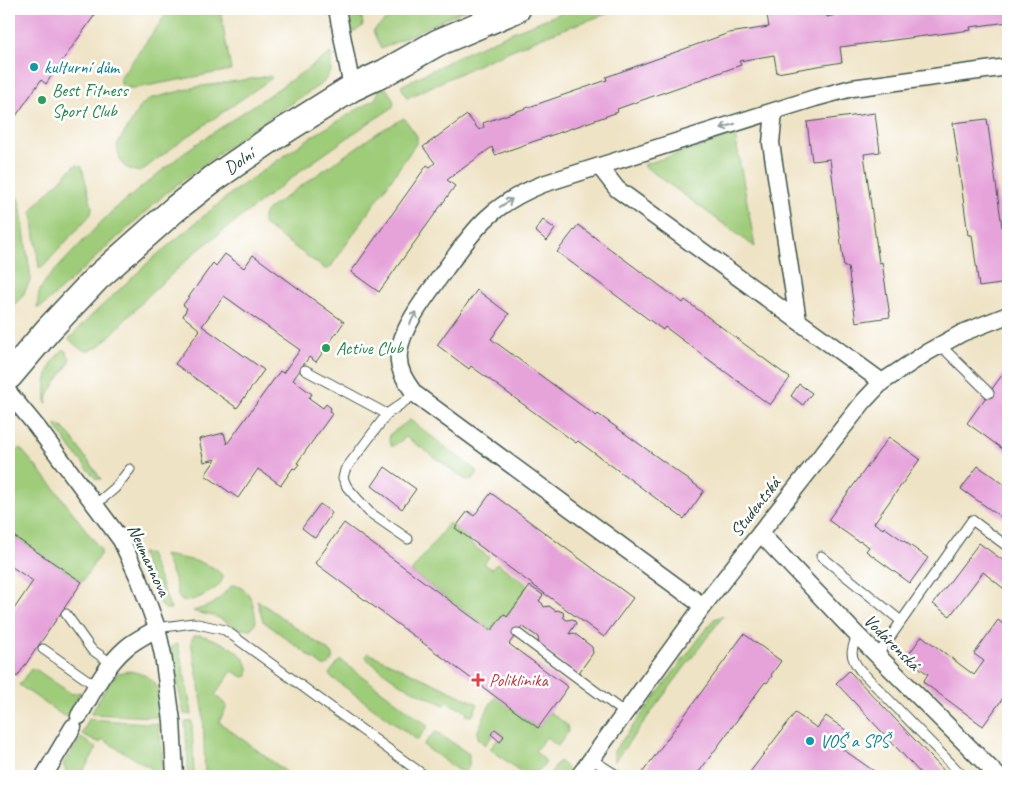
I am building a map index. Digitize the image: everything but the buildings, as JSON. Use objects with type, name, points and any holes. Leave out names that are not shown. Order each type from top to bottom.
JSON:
[{"type":"main road","name":"Dolní","points":[[9,376],[48,330],[96,279],[175,209],[214,179],[274,137],[352,88],[384,73],[437,43],[517,9]]},
{"type":"street","points":[[337,9],[352,88]]},
{"type":"street","points":[[703,606],[415,394],[406,382],[400,366],[398,352],[415,312],[472,234],[498,208],[527,190],[815,98],[852,88],[1008,67]]},
{"type":"street","points":[[774,111],[770,143],[798,321]]},
{"type":"street","points":[[600,167],[617,188],[882,382]]},
{"type":"street","name":"Studentská","points":[[579,776],[703,606],[864,401],[882,382],[940,345],[962,333],[1008,315]]},
{"type":"street","name":"Neumannova","points":[[9,394],[37,427],[121,540],[140,581],[157,628],[163,655],[172,721],[175,776]]},
{"type":"street","name":"Vodárenská","points":[[760,533],[857,636],[998,776]]},
{"type":"street","points":[[44,776],[111,663],[127,647],[157,628]]},
{"type":"lane","points":[[940,345],[989,393]]},
{"type":"lane","points":[[305,370],[387,414]]},
{"type":"lane","points":[[408,539],[369,512],[347,487],[343,478],[345,470],[387,414],[415,394]]},
{"type":"lane","points":[[95,504],[115,488],[130,469]]},
{"type":"lane","points":[[877,656],[972,520],[1008,546]]},
{"type":"lane","points":[[821,556],[901,621]]},
{"type":"lane","points":[[66,614],[91,649],[111,663]]},
{"type":"lane","points":[[157,628],[193,623],[225,630],[425,776]]},
{"type":"lane","points":[[517,633],[625,713]]},
{"type":"lane","points":[[857,636],[851,650],[854,661],[860,670],[963,776]]},
{"type":"lane","points":[[43,649],[96,686]]},
{"type":"lane","points":[[591,759],[618,776]]},
{"type":"green space","points":[[170,9],[220,9],[231,70],[136,88],[128,88],[121,84],[120,78]]},
{"type":"green space","points":[[349,9],[360,9],[363,24],[362,27],[353,32],[349,27]]},
{"type":"green space","points":[[398,9],[466,9],[381,49],[373,31]]},
{"type":"green space","points":[[571,9],[620,9],[550,34],[488,60],[407,98],[401,86],[461,55]]},
{"type":"green space","points":[[331,53],[331,71],[323,83],[246,133],[166,193],[44,305],[37,308],[39,292],[46,280],[110,213],[186,151]]},
{"type":"green space","points":[[270,76],[272,78],[140,172],[128,169],[122,164],[117,145],[141,106],[149,99],[196,87]]},
{"type":"green space","points":[[386,88],[394,103],[392,108],[303,169],[197,251],[150,294],[101,345],[91,350],[84,350],[80,349],[69,339],[152,259],[234,191],[311,137],[375,99],[380,89]]},
{"type":"green space","points":[[404,118],[417,136],[417,142],[330,268],[325,269],[264,225],[264,214],[271,207],[377,133]]},
{"type":"green space","points":[[735,135],[755,247],[643,165]]},
{"type":"green space","points":[[74,166],[82,167],[92,207],[91,214],[42,268],[39,268],[32,212],[34,207]]},
{"type":"green space","points":[[9,188],[20,203],[31,279],[21,299],[9,305]]},
{"type":"green space","points":[[64,349],[69,356],[70,362],[49,393],[46,404],[48,374],[53,361]]},
{"type":"green space","points":[[410,420],[478,472],[473,479],[466,480],[406,437],[392,447],[389,440],[390,434]]},
{"type":"green space","points":[[57,424],[68,433],[101,479],[96,479],[72,450],[55,425]]},
{"type":"green space","points":[[20,448],[52,485],[101,550],[101,553],[82,582],[9,533],[9,455]]},
{"type":"green space","points":[[449,523],[470,538],[468,542],[489,557],[484,564],[492,569],[497,563],[528,585],[507,616],[503,614],[491,630],[411,572]]},
{"type":"green space","points":[[141,553],[149,554],[171,609],[165,609],[160,604]]},
{"type":"green space","points":[[164,555],[209,566],[220,573],[222,580],[216,588],[204,595],[192,600],[182,601],[178,596],[175,581]]},
{"type":"green space","points":[[233,585],[244,590],[251,599],[256,622],[251,629],[241,629],[210,615],[193,611],[213,603]]},
{"type":"green space","points":[[257,600],[333,654],[333,659],[329,664],[323,666],[263,621]]},
{"type":"green space","points":[[723,616],[614,762],[614,751],[714,619]]},
{"type":"green space","points":[[200,635],[228,646],[241,656],[248,668],[248,676],[243,677],[232,671],[215,695],[227,706],[219,722],[292,776],[205,776],[203,708],[191,641],[194,636]]},
{"type":"green space","points":[[178,644],[192,715],[184,714],[170,649]]},
{"type":"green space","points":[[368,653],[478,704],[473,715],[466,715],[467,712],[446,702],[444,705],[402,685],[369,661],[366,657]]},
{"type":"green space","points":[[339,661],[342,661],[427,725],[427,728],[417,740],[330,676],[329,674]]},
{"type":"green space","points":[[31,669],[35,669],[72,694],[81,692],[65,717],[19,685]]},
{"type":"green space","points":[[128,671],[144,675],[154,683],[158,690],[160,713],[156,717],[91,714],[113,678],[119,673]]},
{"type":"green space","points":[[496,696],[538,728],[550,712],[567,725],[568,732],[558,746],[546,737],[535,751],[546,761],[535,774],[525,775],[490,749],[497,740],[500,742],[504,736],[496,729],[485,745],[479,740],[477,733],[487,710]]},
{"type":"green space","points":[[89,719],[158,724],[162,748],[162,776],[152,776],[152,769],[102,739],[100,743],[82,734]]},
{"type":"green space","points":[[192,721],[194,776],[187,776],[188,759],[185,722]]},
{"type":"green space","points":[[437,732],[469,754],[469,767],[463,774],[423,745]]},
{"type":"green space","points":[[81,738],[97,748],[80,776],[68,776],[63,764]]},
{"type":"green space","points":[[559,761],[567,769],[567,776],[548,776]]},
{"type":"place","name":"kulturní dům","points":[[34,67]]},
{"type":"place","name":"Best Fitness Sport Club","points":[[42,100]]},
{"type":"place","name":"Active Club","points":[[326,348]]},
{"type":"place","name":"Poliklinika","points":[[478,680]]},
{"type":"place","name":"VOŠ a SPŠ","points":[[810,741]]}]
